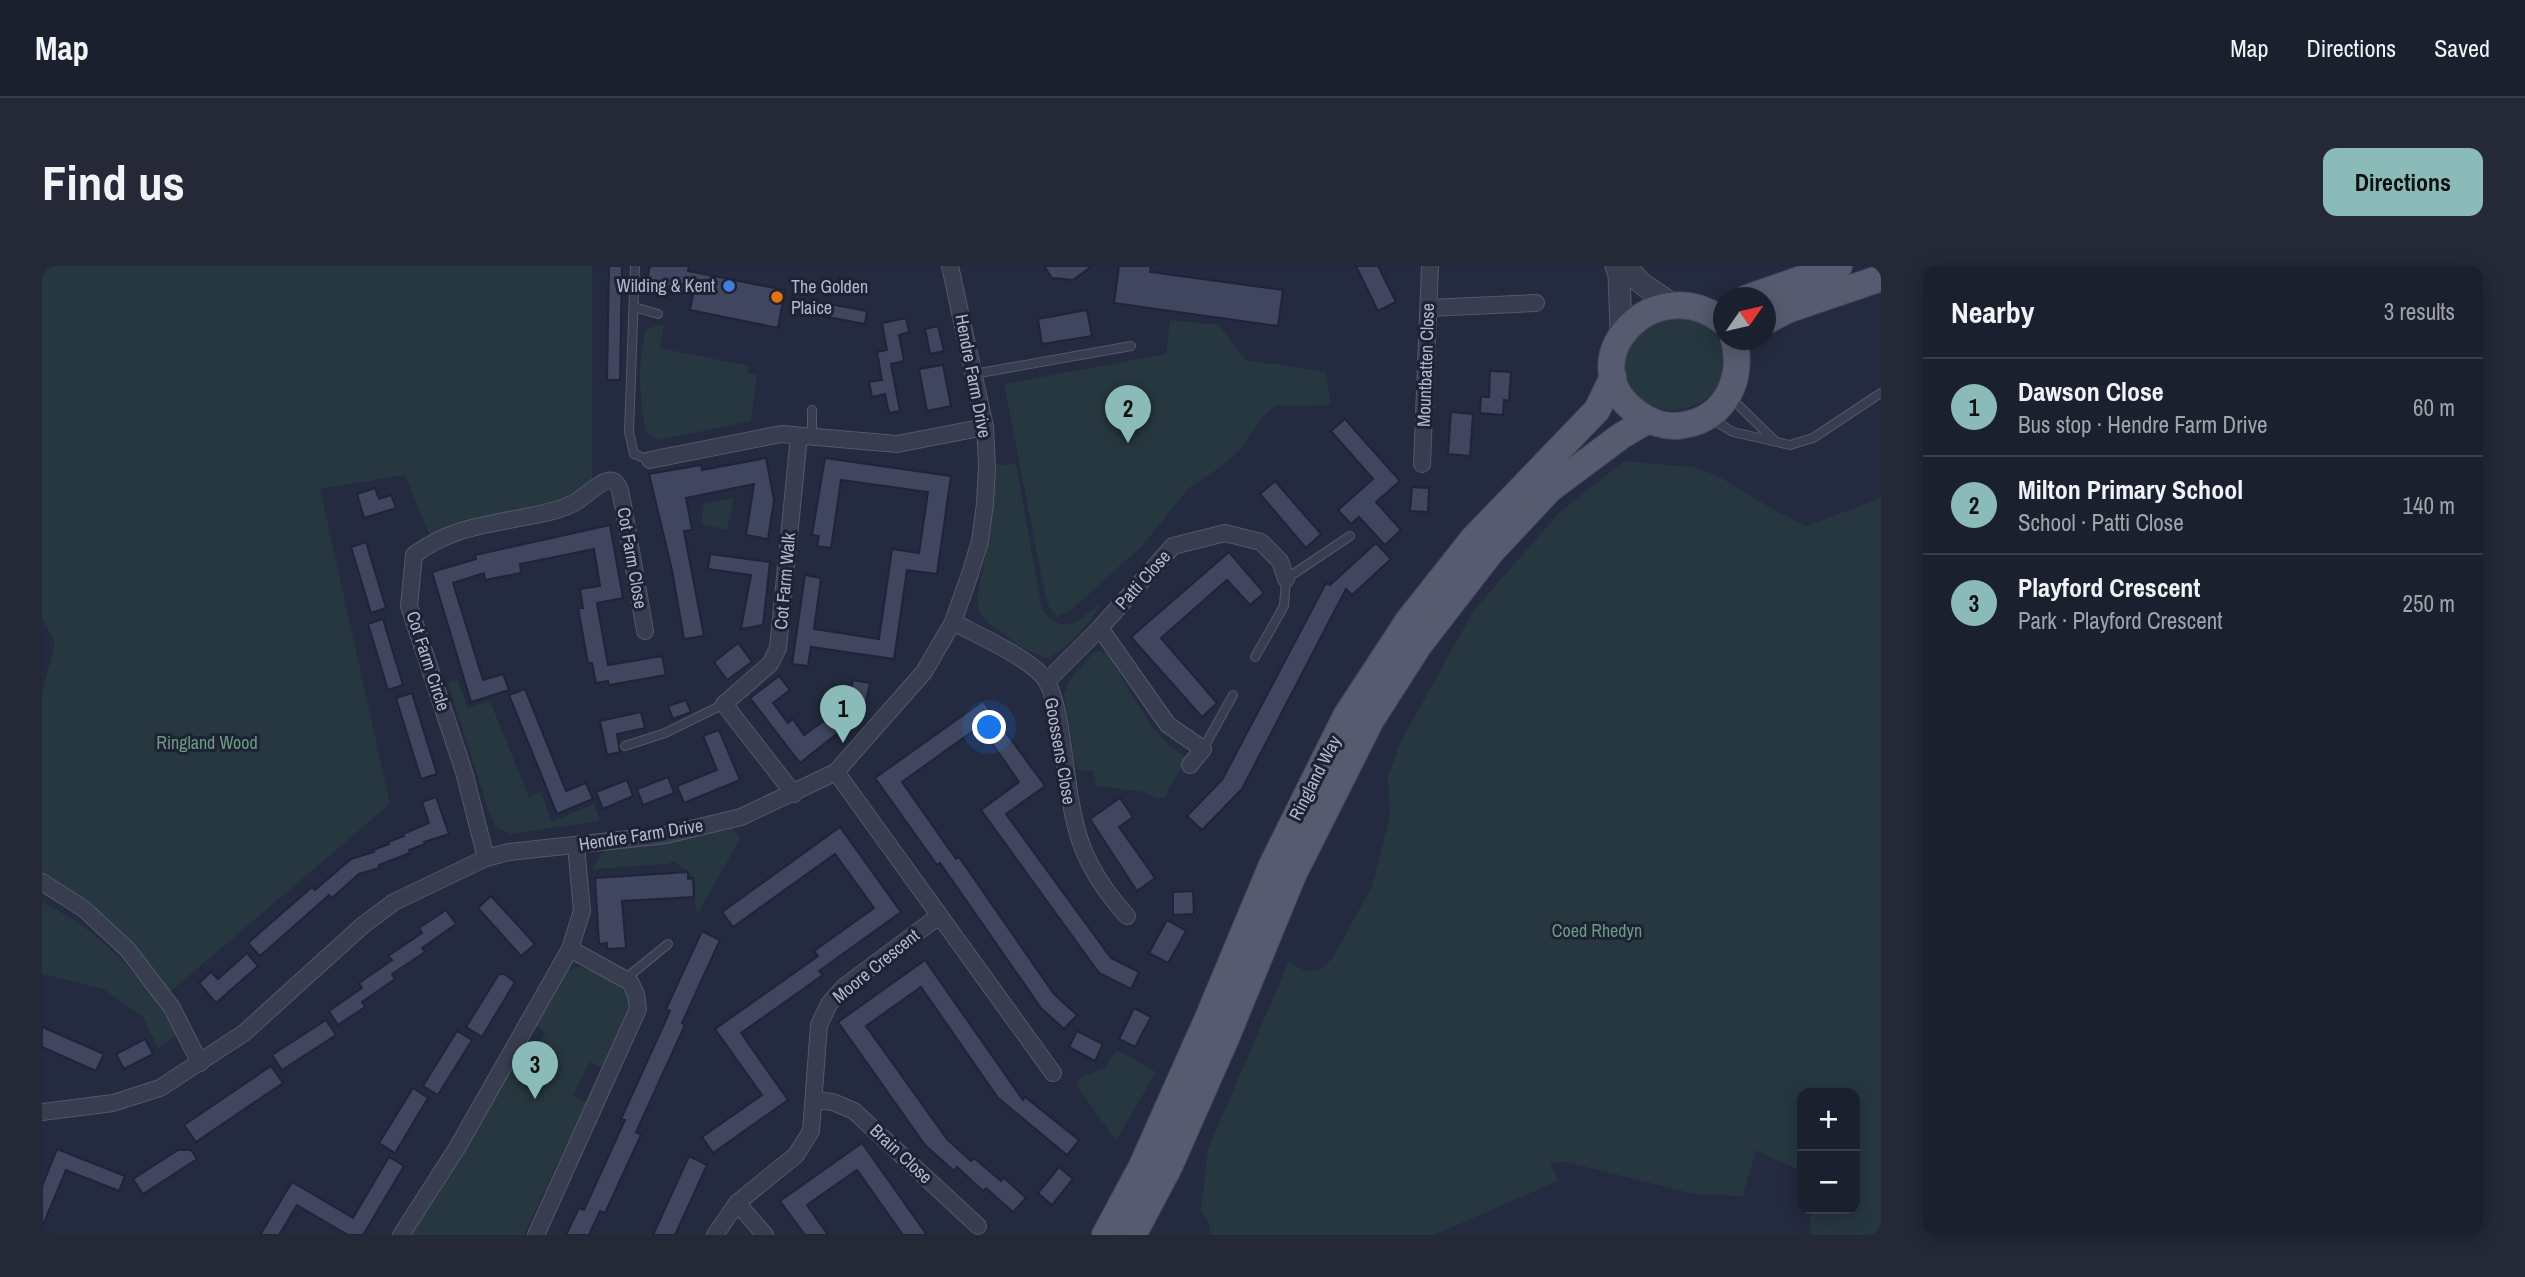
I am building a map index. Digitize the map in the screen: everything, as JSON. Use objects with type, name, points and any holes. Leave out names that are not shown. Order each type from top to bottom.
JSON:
[{"type":"main road","points":[[1776,288],[1839,266]]},
{"type":"main road","points":[[1776,316],[1881,278]]},
{"type":"main road","points":[[1713,310],[1696,303],[1667,300],[1640,309],[1620,330],[1614,345],[1611,361],[1613,377],[1620,395],[1632,410],[1648,420],[1665,425],[1682,426],[1707,417],[1729,396],[1737,376],[1739,350]]},
{"type":"main road","name":"Ringland Way","points":[[1105,1235],[1164,1118],[1272,864],[1346,716],[1408,621],[1448,570],[1524,484],[1597,410],[1613,377]]},
{"type":"main road","name":"Ringland Way","points":[[1133,1235],[1169,1167],[1293,875],[1371,720],[1419,645],[1491,552],[1550,489],[1621,436],[1648,420]]},
{"type":"street","name":"Hendre Farm Drive","points":[[42,1112],[113,1103],[160,1088],[244,1033],[362,926],[394,902],[486,858],[509,852],[666,835],[741,817],[836,772],[924,672],[953,622],[979,541],[985,504],[985,427],[950,266]]},
{"type":"street","name":"Mountbatten Close","points":[[1422,464],[1430,266]]},
{"type":"street","points":[[1616,266],[1619,275],[1620,330]]},
{"type":"street","points":[[1626,266],[1642,284],[1667,300]]},
{"type":"street","points":[[1429,308],[1536,303]]},
{"type":"street","points":[[650,460],[781,434],[897,444],[985,427]]},
{"type":"street","name":"Cot Farm Walk","points":[[724,704],[769,664],[778,648],[806,436]]},
{"type":"street","name":"Cot Farm Circle","points":[[486,858],[464,772],[409,606],[414,555],[432,541],[466,529],[548,512],[573,504],[605,481],[613,481],[618,485]]},
{"type":"street","name":"Cot Farm Close","points":[[618,485],[645,631]]},
{"type":"street","name":"Patti Close","points":[[1047,681],[1100,628],[1173,546],[1225,533],[1261,541],[1280,561],[1286,579]]},
{"type":"street","name":"Goossens Close","points":[[953,622],[1010,652],[1047,681],[1062,740],[1071,810],[1083,855],[1104,892],[1127,916]]},
{"type":"street","points":[[1100,628],[1168,725],[1203,749],[1190,765]]},
{"type":"street","points":[[724,704],[794,794]]},
{"type":"street","points":[[836,772],[1053,1073]]},
{"type":"street","points":[[401,1235],[457,1148],[570,949],[582,911],[576,846]]},
{"type":"street","points":[[42,882],[84,909],[128,950],[172,1008],[200,1063]]},
{"type":"street","name":"Moore Crescent","points":[[715,1235],[737,1203],[796,1155],[811,1131],[819,1025],[828,1004],[844,987],[939,916]]},
{"type":"street","points":[[536,1235],[638,1009],[636,994],[630,982],[570,949]]},
{"type":"street","name":"Brain Close","points":[[815,1100],[833,1102],[854,1111],[978,1226]]},
{"type":"street","points":[[737,1203],[765,1235]]},
{"type":"lane","points":[[635,266],[629,432],[634,454],[650,460]]},
{"type":"lane","points":[[634,307],[658,314]]},
{"type":"lane","points":[[974,374],[1131,346]]},
{"type":"lane","points":[[1707,417],[1733,432],[1790,445],[1813,438],[1881,393]]},
{"type":"lane","points":[[1729,396],[1777,443]]},
{"type":"lane","points":[[806,436],[812,410]]},
{"type":"lane","points":[[1255,657],[1284,606],[1286,579],[1350,536]]},
{"type":"lane","points":[[1203,749],[1233,695]]},
{"type":"lane","points":[[625,746],[665,733],[724,704]]},
{"type":"lane","points":[[625,979],[668,944]]},
{"type":"green space","name":"Ringland Wood","points":[[42,266],[592,266],[592,491],[432,541],[405,475],[320,489],[390,804],[164,997],[128,950],[42,882],[42,694],[55,643],[42,617]]},
{"type":"green space","points":[[1665,310],[1702,321],[1713,328],[1713,350],[1722,350],[1724,367],[1718,385],[1706,399],[1691,407],[1673,410],[1655,407],[1639,396],[1627,378],[1623,359],[1625,345],[1639,329]]},
{"type":"green space","points":[[1170,320],[1219,325],[1246,360],[1326,372],[1331,405],[1275,406],[1262,418],[1239,451],[1189,488],[1142,546],[1071,610],[1057,617],[1049,607],[1043,584],[1004,384],[1166,354]]},
{"type":"green space","points":[[664,325],[660,348],[749,366],[748,374],[757,375],[751,421],[659,440],[647,434],[640,382],[643,343],[646,331]]},
{"type":"green space","name":"Coed Rhedyn","points":[[1624,461],[1694,467],[1718,476],[1806,526],[1881,498],[1881,1235],[1811,1235],[1809,1214],[1860,1214],[1860,1088],[1797,1088],[1797,1168],[1756,1150],[1743,1196],[1694,1194],[1566,1162],[1550,1163],[1558,1181],[1434,1235],[1209,1235],[1210,1227],[1201,1209],[1208,1149],[1289,961],[1302,969],[1313,971],[1323,967],[1334,956],[1372,886],[1390,815],[1388,777],[1400,743],[1474,610],[1560,512]]},
{"type":"green space","points":[[1016,464],[1042,609],[1050,618],[1064,625],[1078,620],[1101,603],[1078,635],[1047,659],[1021,647],[990,624],[979,612],[977,596],[985,559],[996,465]]},
{"type":"green space","points":[[734,498],[727,530],[701,524],[704,504]]},
{"type":"green space","points":[[1100,651],[1110,656],[1152,727],[1171,747],[1188,758],[1166,797],[1157,799],[1144,792],[1096,786],[1093,770],[1081,772],[1076,767],[1064,694],[1069,681],[1093,653]]},
{"type":"green space","points":[[458,680],[468,708],[490,701],[529,797],[541,792],[552,822],[594,804],[600,821],[511,834],[497,828],[490,815],[448,683]]},
{"type":"green space","points":[[733,828],[740,839],[698,913],[694,879],[674,862],[592,869],[600,855],[610,847]]},
{"type":"green space","points":[[42,902],[63,913],[102,941],[136,975],[177,1035],[158,1048],[143,1017],[103,989],[42,974]]},
{"type":"green space","points":[[579,966],[616,984],[631,1002],[602,1068],[590,1062],[573,1095],[586,1103],[524,1235],[408,1235],[516,1057],[526,1060],[546,1032],[535,1025],[568,971]]},
{"type":"green space","points":[[1117,1050],[1156,1072],[1116,1140],[1077,1087],[1079,1078],[1105,1067]]},
{"type":"building","points":[[609,266],[622,266],[620,380],[607,380]]},
{"type":"building","points":[[650,266],[689,266],[688,271],[785,290],[778,328],[690,310],[693,295],[646,285]]},
{"type":"building","points":[[1044,266],[1092,266],[1073,280],[1052,278]]},
{"type":"building","points":[[1119,266],[1151,266],[1150,272],[1283,290],[1278,326],[1114,303]]},
{"type":"building","points":[[1356,266],[1378,266],[1396,302],[1378,311]]},
{"type":"building","points":[[813,301],[867,311],[865,324],[811,314]]},
{"type":"building","points":[[1087,310],[1092,336],[1042,344],[1038,319]]},
{"type":"building","points":[[906,318],[909,332],[899,335],[904,361],[891,364],[900,411],[889,413],[885,394],[872,397],[869,382],[882,380],[877,352],[887,350],[882,323]]},
{"type":"building","points":[[938,326],[944,351],[930,354],[925,329]]},
{"type":"building","points":[[943,365],[951,406],[927,411],[919,369]]},
{"type":"building","points":[[1490,371],[1511,372],[1509,401],[1504,400],[1503,415],[1480,413],[1481,397],[1489,397]]},
{"type":"building","points":[[1451,412],[1473,414],[1470,456],[1448,454]]},
{"type":"building","points":[[1345,419],[1400,481],[1376,502],[1401,530],[1385,545],[1359,517],[1351,524],[1338,510],[1373,479],[1331,431]]},
{"type":"building","points":[[766,458],[774,500],[768,539],[746,535],[754,484],[686,498],[692,530],[684,531],[704,636],[684,639],[672,570],[649,474],[701,465],[702,470]]},
{"type":"building","points":[[825,458],[951,476],[937,574],[907,570],[894,659],[811,647],[808,666],[792,664],[805,575],[821,578],[814,629],[879,639],[892,549],[919,553],[928,492],[841,480],[831,548],[817,546],[819,536],[812,535]]},
{"type":"building","points":[[1275,481],[1321,534],[1306,548],[1260,494]]},
{"type":"building","points":[[1412,487],[1429,488],[1428,512],[1410,511]]},
{"type":"building","points":[[375,488],[379,499],[391,495],[396,508],[364,518],[357,494]]},
{"type":"building","points":[[610,525],[623,598],[597,603],[608,665],[662,656],[666,675],[609,685],[608,681],[596,683],[592,663],[588,663],[578,608],[583,608],[580,589],[600,586],[594,549],[520,564],[521,573],[485,580],[484,573],[453,583],[483,680],[503,674],[509,690],[471,702],[432,572],[476,559],[475,555]]},
{"type":"building","points":[[366,542],[386,608],[371,613],[351,547]]},
{"type":"building","points":[[1376,543],[1391,559],[1352,595],[1346,589],[1242,789],[1202,830],[1187,816],[1222,780],[1326,583],[1330,585]]},
{"type":"building","points":[[1229,552],[1264,593],[1250,605],[1227,580],[1161,638],[1217,703],[1202,717],[1131,637]]},
{"type":"building","points":[[710,554],[770,562],[763,625],[741,629],[751,575],[708,569]]},
{"type":"building","points":[[383,619],[403,685],[388,690],[368,624]]},
{"type":"building","points":[[738,643],[752,662],[727,680],[714,662]]},
{"type":"building","points":[[779,676],[790,690],[773,703],[788,723],[793,719],[804,735],[849,703],[853,680],[870,683],[864,712],[800,763],[750,698]]},
{"type":"building","points":[[525,689],[566,791],[586,783],[593,799],[557,814],[509,695]]},
{"type":"building","points":[[412,693],[437,774],[421,779],[396,698]]},
{"type":"building","points":[[686,700],[691,712],[673,719],[668,706]]},
{"type":"building","points":[[983,701],[1045,786],[1006,814],[1111,958],[1139,972],[1131,989],[1099,973],[981,810],[1019,782],[980,726],[902,782],[956,859],[959,857],[1054,994],[1077,1015],[1064,1029],[1041,1008],[940,863],[937,865],[875,778]]},
{"type":"building","points":[[641,712],[645,728],[617,734],[620,752],[607,755],[600,721]]},
{"type":"building","points":[[719,730],[740,780],[684,803],[677,786],[717,770],[703,736]]},
{"type":"building","points":[[668,777],[674,793],[643,805],[637,789]]},
{"type":"building","points":[[627,780],[633,796],[603,809],[596,792]]},
{"type":"building","points":[[436,797],[449,834],[424,842],[425,844],[409,850],[410,853],[359,874],[332,898],[329,895],[260,956],[248,943],[312,887],[315,890],[351,859],[374,852],[373,850],[389,844],[388,842],[404,836],[403,834],[429,823],[422,802]]},
{"type":"building","points":[[1120,798],[1133,817],[1119,827],[1155,878],[1137,891],[1090,819]]},
{"type":"building","points":[[840,827],[901,912],[819,971],[823,975],[741,1033],[788,1100],[713,1153],[702,1137],[762,1095],[715,1029],[818,956],[814,951],[874,908],[835,854],[733,927],[722,912]]},
{"type":"building","points":[[688,872],[688,879],[693,878],[694,897],[622,901],[626,948],[607,949],[607,943],[599,944],[595,878]]},
{"type":"building","points":[[1193,891],[1194,914],[1173,915],[1173,892]]},
{"type":"building","points":[[491,896],[535,944],[521,956],[478,908]]},
{"type":"building","points":[[446,910],[456,924],[422,948],[425,952],[392,974],[395,979],[362,1002],[365,1007],[338,1025],[329,1011],[362,988],[359,983],[392,960],[388,956],[422,933],[419,928]]},
{"type":"building","points":[[1167,920],[1186,931],[1168,963],[1149,953]]},
{"type":"building","points":[[702,931],[720,940],[636,1132],[641,1135],[605,1213],[600,1211],[589,1235],[566,1235],[579,1208],[584,1210],[625,1120],[621,1119],[670,1011],[666,1009]]},
{"type":"building","points":[[247,953],[258,966],[216,1003],[199,983],[211,972],[218,979]]},
{"type":"building","points":[[925,960],[1023,1100],[1025,1097],[1079,1140],[1067,1155],[998,1098],[921,987],[866,1026],[947,1139],[971,1161],[974,1158],[1001,1181],[1004,1178],[1026,1198],[1013,1212],[986,1188],[983,1191],[957,1167],[954,1171],[925,1145],[838,1022]]},
{"type":"building","points":[[499,974],[504,974],[515,982],[482,1037],[466,1027]]},
{"type":"building","points":[[1134,1008],[1151,1017],[1135,1047],[1119,1039]]},
{"type":"building","points":[[326,1020],[336,1035],[282,1070],[272,1055]]},
{"type":"building","points":[[42,1027],[104,1054],[96,1071],[42,1047]]},
{"type":"building","points":[[457,1031],[472,1040],[438,1095],[423,1086]]},
{"type":"building","points":[[1077,1031],[1103,1044],[1095,1061],[1069,1047]]},
{"type":"building","points":[[145,1039],[153,1054],[124,1069],[116,1054]]},
{"type":"building","points":[[271,1066],[283,1083],[196,1142],[184,1125]]},
{"type":"building","points":[[413,1088],[428,1098],[395,1153],[379,1143]]},
{"type":"building","points":[[862,1143],[927,1235],[903,1235],[857,1170],[807,1205],[828,1235],[805,1235],[780,1201]]},
{"type":"building","points":[[57,1149],[125,1176],[119,1191],[66,1170],[42,1227],[42,1186]]},
{"type":"building","points":[[178,1150],[191,1150],[197,1159],[143,1194],[133,1179]]},
{"type":"building","points":[[689,1156],[707,1165],[675,1235],[653,1235]]},
{"type":"building","points":[[389,1157],[404,1166],[363,1235],[348,1235],[297,1205],[279,1235],[260,1235],[292,1182],[353,1218]]},
{"type":"building","points":[[1059,1167],[1073,1179],[1052,1205],[1038,1193]]},
{"type":"place","name":"Wilding & Kent","points":[[729,286]]},
{"type":"place","name":"The Golden Plaice","points":[[777,297]]},
{"type":"place","name":"Milton Primary School","points":[[1128,443]]},
{"type":"place","name":"Dawson Close","points":[[843,743]]},
{"type":"place","name":"Playford Crescent","points":[[535,1099]]}]
